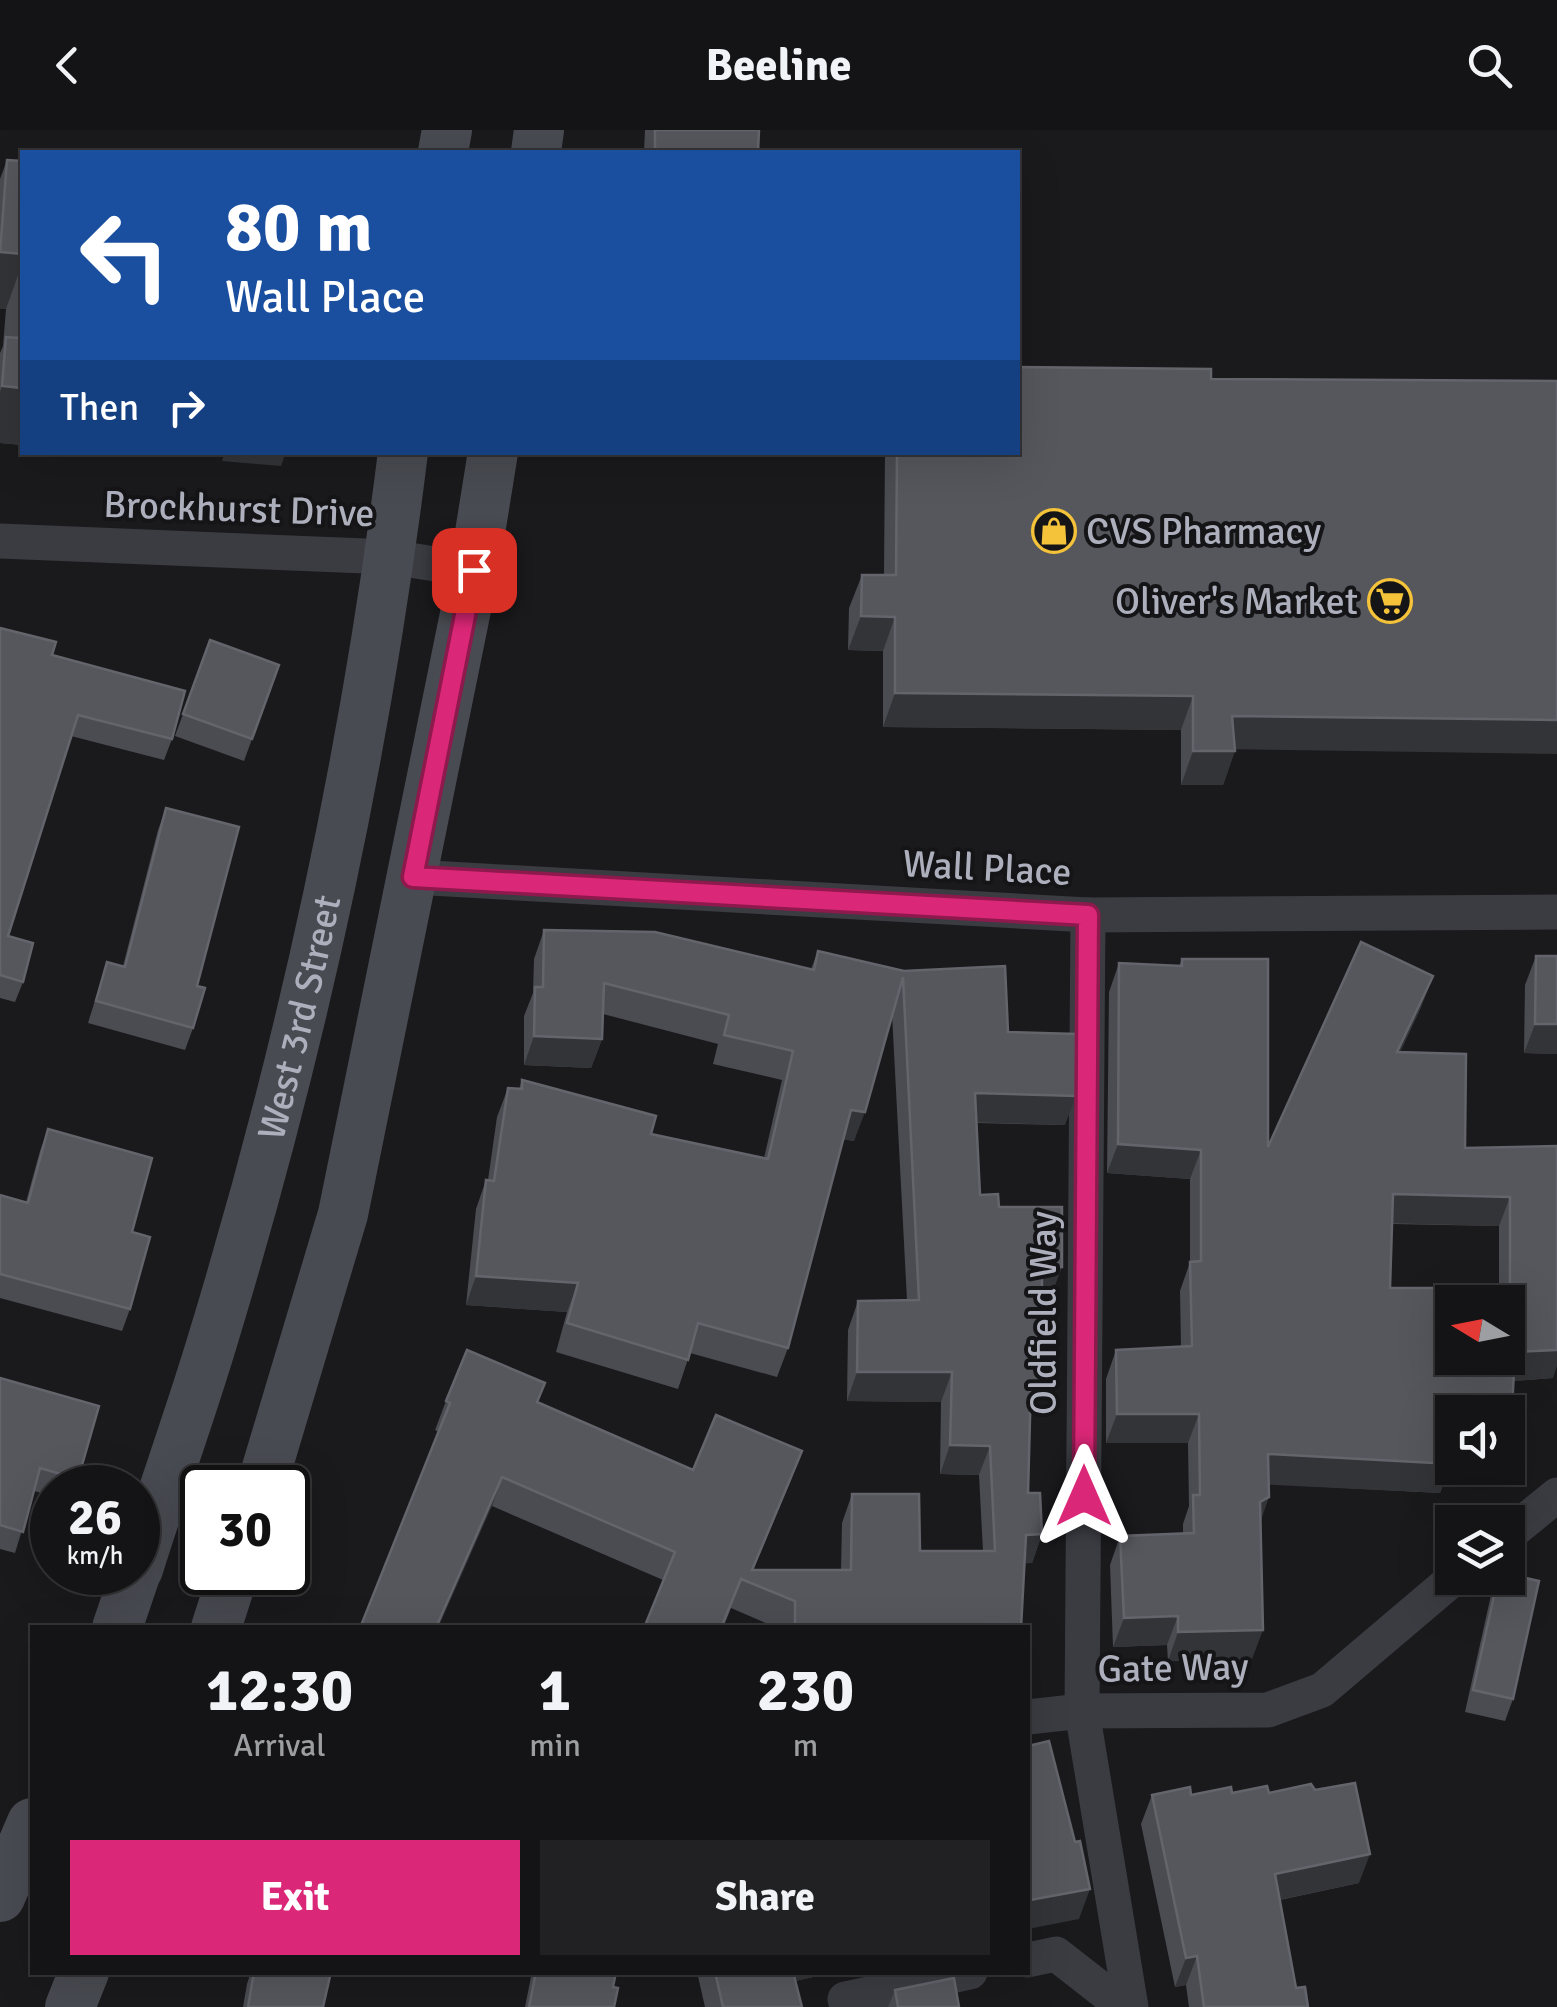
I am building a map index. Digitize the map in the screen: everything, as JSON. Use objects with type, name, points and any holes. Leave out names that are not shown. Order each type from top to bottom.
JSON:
[{"type":"main road","name":"West 3rd Street","points":[[160,1501],[213,1339],[302,1014],[390,557],[403,455]]},
{"type":"main road","points":[[267,1465],[342,1214],[474,570],[493,455]]},
{"type":"main road","name":"West 3rd Street","points":[[117,1625],[128,1595]]},
{"type":"main road","points":[[217,1625],[227,1595]]},
{"type":"main road","points":[[0,1898],[30,1829]]},
{"type":"main road","points":[[70,2007],[83,1975]]},
{"type":"street","name":"Brockhurst Drive","points":[[0,540],[390,557],[474,570]]},
{"type":"street","name":"Wall Place","points":[[413,877],[1088,915],[1557,912]]},
{"type":"street","name":"Oldfield Way","points":[[1088,915],[1082,1711],[1127,2007]]},
{"type":"street","points":[[1525,1521],[1557,1495]]},
{"type":"street","name":"Gate Way","points":[[1030,1717],[1082,1711],[1268,1710],[1322,1690],[1435,1594]]},
{"type":"street","name":"Oldfield Way","points":[[1030,1960],[1056,1954],[1127,2007]]},
{"type":"street","points":[[847,2007],[845,1999],[956,1975]]},
{"type":"building","points":[[655,130],[759,130],[758,150],[655,150]]},
{"type":"building","points":[[7,160],[20,161],[20,254],[0,252]]},
{"type":"building","points":[[20,324],[20,388],[2,386],[6,337],[19,338]]},
{"type":"building","points":[[1020,367],[1211,369],[1211,379],[1557,381],[1557,720],[1232,716],[1235,751],[1193,751],[1193,696],[895,693],[895,617],[861,616],[862,575],[896,575],[897,455],[1020,455]]},
{"type":"building","points":[[0,628],[56,642],[52,655],[185,691],[172,739],[78,715],[8,936],[33,943],[23,982],[0,975]]},
{"type":"building","points":[[210,640],[279,665],[252,739],[183,714]]},
{"type":"building","points":[[166,808],[239,827],[197,986],[205,988],[193,1028],[96,1001],[107,962],[125,967]]},
{"type":"building","points":[[544,930],[655,932],[814,970],[818,951],[904,971],[1005,966],[1008,1032],[1076,1034],[1076,1096],[975,1093],[980,1195],[998,1194],[999,1207],[1062,1207],[1062,1267],[1042,1267],[1042,1382],[1031,1382],[1028,1493],[1040,1493],[1042,1534],[1026,1535],[1021,1625],[795,1625],[795,1601],[741,1579],[722,1625],[645,1625],[675,1552],[502,1477],[438,1623],[443,1625],[361,1625],[450,1403],[446,1401],[467,1350],[545,1383],[537,1402],[693,1470],[716,1415],[802,1451],[752,1570],[851,1570],[852,1494],[919,1494],[920,1551],[995,1551],[990,1446],[950,1445],[952,1372],[857,1372],[858,1301],[919,1300],[903,977],[865,1112],[851,1110],[788,1348],[698,1323],[688,1360],[567,1323],[578,1283],[476,1276],[486,1180],[494,1181],[508,1088],[522,1089],[522,1080],[656,1116],[651,1134],[768,1159],[793,1051],[724,1035],[729,1015],[604,983],[602,1039],[534,1036],[535,987],[543,987]]},
{"type":"building","points":[[1361,942],[1433,976],[1397,1052],[1466,1054],[1465,1148],[1557,1146],[1557,1350],[1525,1352],[1525,1285],[1510,1285],[1510,1197],[1393,1194],[1390,1288],[1435,1288],[1435,1375],[1514,1375],[1513,1395],[1435,1395],[1435,1463],[1268,1454],[1269,1497],[1260,1502],[1263,1630],[1178,1632],[1178,1616],[1124,1618],[1120,1536],[1194,1533],[1193,1495],[1200,1495],[1199,1414],[1117,1414],[1116,1350],[1192,1346],[1190,1262],[1201,1261],[1201,1150],[1118,1144],[1119,963],[1182,966],[1182,959],[1268,959],[1268,1147]]},
{"type":"building","points":[[1536,956],[1557,956],[1557,1024],[1535,1024]]},
{"type":"building","points":[[48,1129],[152,1158],[132,1232],[150,1237],[130,1309],[0,1274],[0,1195],[28,1203]]},
{"type":"building","points":[[0,1378],[99,1406],[82,1465],[30,1465],[30,1506],[23,1532],[0,1525]]},
{"type":"building","points":[[1525,1578],[1539,1581],[1513,1699],[1473,1690],[1494,1595],[1525,1595]]},
{"type":"building","points":[[1049,1741],[1075,1842],[1080,1841],[1090,1889],[1030,1900],[1030,1746]]},
{"type":"building","points":[[1355,1783],[1370,1854],[1275,1874],[1296,1988],[1305,1987],[1308,2007],[1204,2007],[1197,1956],[1186,1958],[1152,1795],[1190,1787],[1191,1795],[1231,1787],[1232,1793],[1267,1786],[1269,1793],[1311,1784],[1315,1790]]},
{"type":"building","points":[[253,1975],[330,1975],[323,2007],[248,2007]]},
{"type":"building","points":[[535,1975],[615,1975],[613,1987],[618,1988],[614,2007],[529,2007]]},
{"type":"building","points":[[716,1975],[794,1975],[802,2007],[723,2007]]},
{"type":"building","points":[[954,1978],[959,2007],[898,2007],[895,1990]]},
{"type":"place","name":"CVS Pharmacy","points":[[1054,531]]},
{"type":"place","name":"Oliver's Market","points":[[1390,601]]},
{"type":"route","points":[[474,570],[413,877],[1088,915],[1084,1496]]}]
